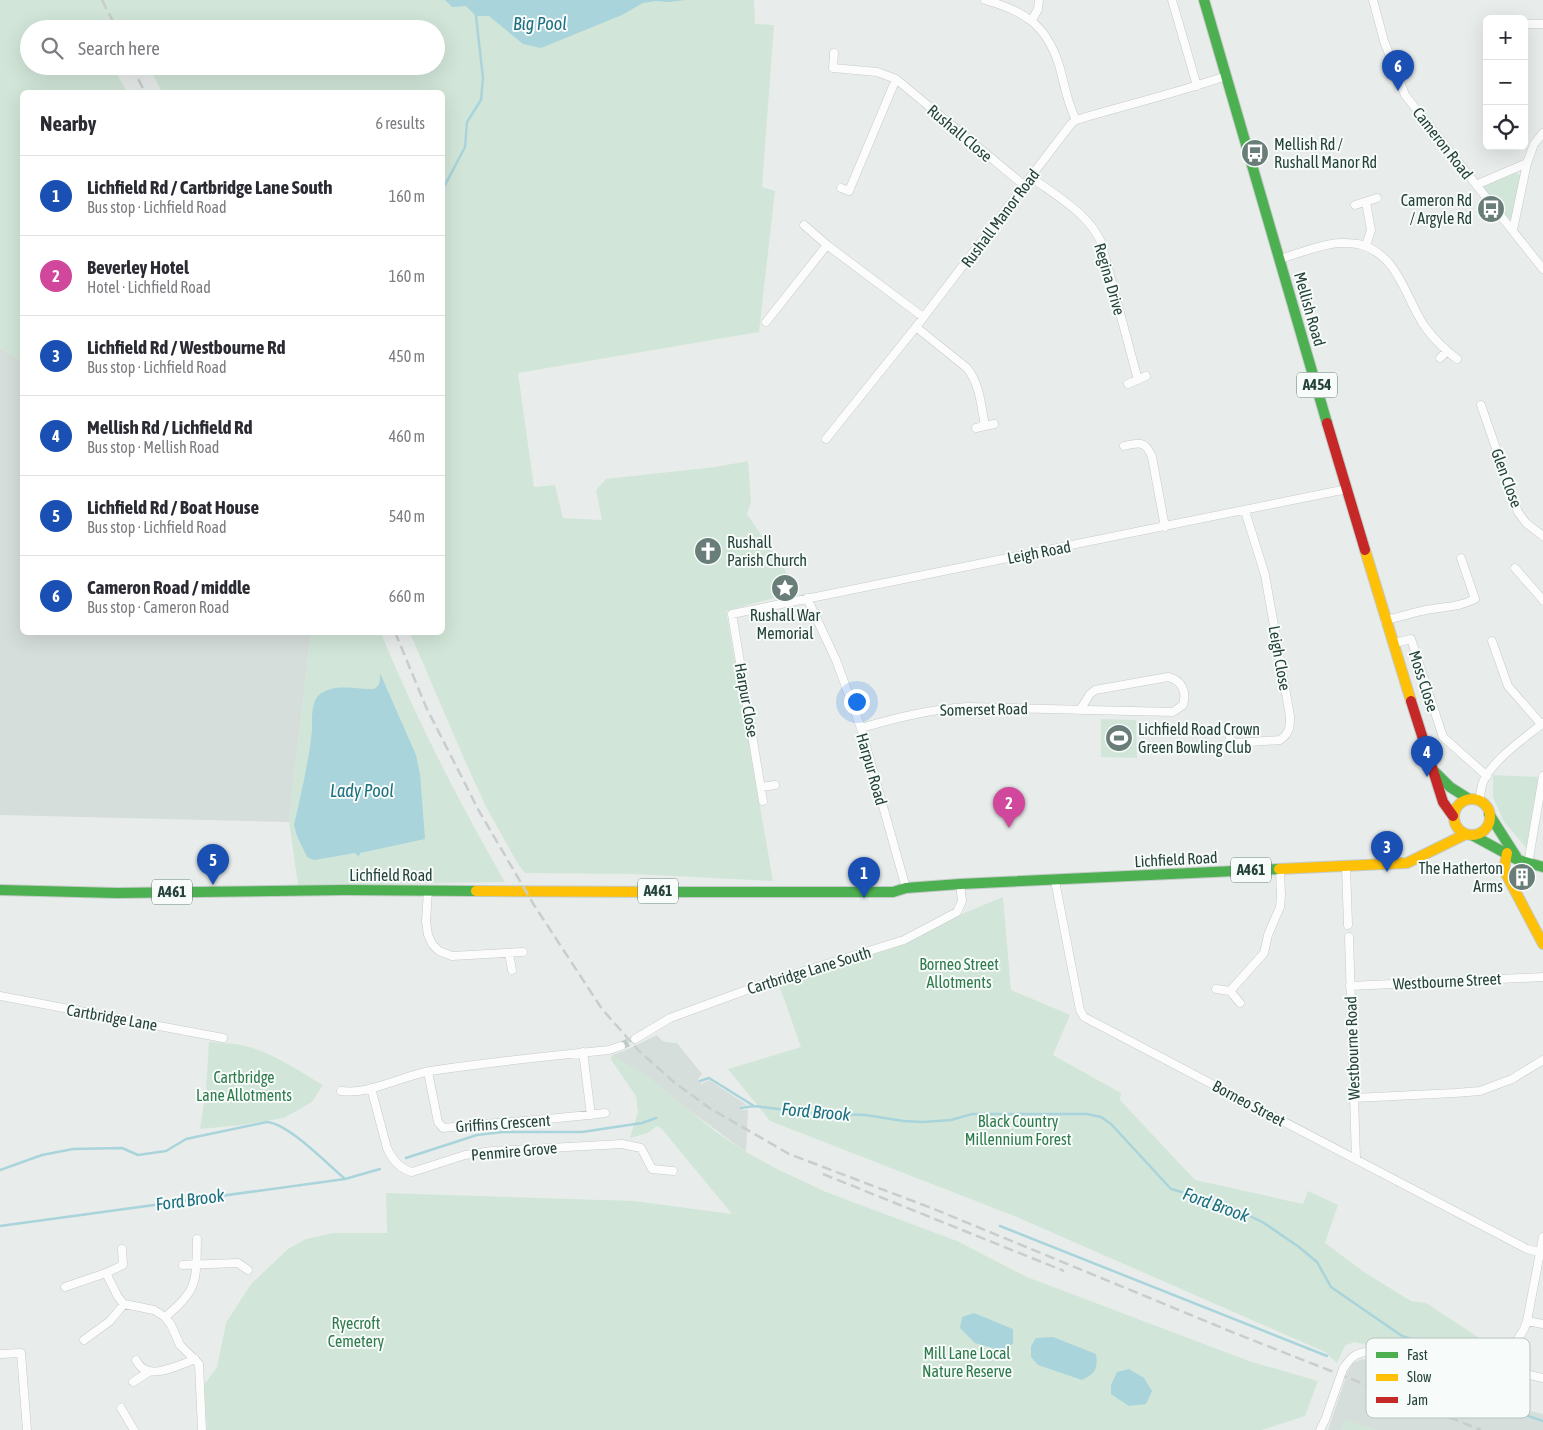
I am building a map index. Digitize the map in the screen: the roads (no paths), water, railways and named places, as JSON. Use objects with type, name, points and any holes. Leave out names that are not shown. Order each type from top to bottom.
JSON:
[{"type":"main road","name":"Mellish Road","points":[[1204,0],[1385,620],[1432,769],[1444,802],[1454,820]]},
{"type":"main road","name":"Mellish Road","points":[[1432,769],[1450,787],[1474,800]]},
{"type":"main road","points":[[1443,846],[1459,804],[1474,800],[1487,807],[1489,820],[1485,829],[1481,832],[1469,834]]},
{"type":"main road","points":[[1489,814],[1518,860]]},
{"type":"main road","points":[[1454,820],[1460,830],[1518,860],[1543,867]]},
{"type":"main road","name":"Lichfield Road","points":[[0,890],[117,893],[428,890],[508,892],[893,892],[906,888],[960,884],[1407,863],[1469,834]]},
{"type":"main road","points":[[1507,853],[1504,870],[1543,944]]},
{"type":"street","points":[[985,0],[1017,11],[1032,20],[1051,46],[1059,64],[1068,104],[1076,120],[1226,76]]},
{"type":"street","points":[[1032,20],[1038,10],[1039,0]]},
{"type":"street","points":[[1172,0],[1197,86]]},
{"type":"street","name":"Cameron Road","points":[[1373,0],[1384,41],[1406,95],[1543,269]]},
{"type":"street","points":[[1528,24],[1543,24]]},
{"type":"street","name":"Rushall Close","points":[[834,53],[833,68],[877,72],[896,79],[1024,186]]},
{"type":"street","points":[[842,188],[849,191],[896,79]]},
{"type":"street","name":"Rushall Manor Road","points":[[826,438],[916,327],[1071,124],[1076,120]]},
{"type":"street","points":[[1513,230],[1527,163],[1534,144],[1543,133]]},
{"type":"street","points":[[1476,185],[1527,163]]},
{"type":"street","name":"Regina Drive","points":[[1031,177],[1092,224],[1100,242],[1138,380]]},
{"type":"street","points":[[1355,206],[1377,198]]},
{"type":"street","points":[[1366,202],[1371,230],[1366,246]]},
{"type":"street","points":[[804,225],[922,318]]},
{"type":"street","points":[[1280,259],[1332,243],[1350,243],[1366,246],[1386,258],[1394,268],[1426,328],[1457,359]]},
{"type":"street","points":[[766,322],[827,245]]},
{"type":"street","points":[[771,300],[779,306]]},
{"type":"street","points":[[916,327],[967,368],[978,389],[985,426]]},
{"type":"street","points":[[1440,358],[1447,351]]},
{"type":"street","points":[[1128,384],[1146,376]]},
{"type":"street","name":"Glen Close","points":[[1480,411],[1518,512],[1526,523],[1543,536]]},
{"type":"street","points":[[976,428],[994,424]]},
{"type":"street","points":[[1126,448],[1141,444],[1145,445],[1149,450],[1152,457],[1165,527]]},
{"type":"street","name":"Leigh Road","points":[[732,614],[1347,489]]},
{"type":"street","name":"Leigh Close","points":[[1230,728],[1230,739],[1234,744],[1280,740],[1290,730],[1290,716],[1265,575],[1245,511]]},
{"type":"street","points":[[1385,620],[1432,609],[1463,605],[1475,599],[1461,558]]},
{"type":"street","points":[[1516,568],[1543,600]]},
{"type":"street","name":"Harpur Road","points":[[807,598],[836,660],[861,728],[906,888]]},
{"type":"street","name":"Harpur Close","points":[[732,614],[763,801]]},
{"type":"street","name":"Moss Close","points":[[1399,642],[1411,639],[1443,737],[1487,776]]},
{"type":"street","points":[[1474,800],[1482,784],[1497,763],[1542,724],[1508,686],[1492,641]]},
{"type":"street","name":"Somerset Road","points":[[861,728],[906,715],[944,708],[1173,712],[1183,705],[1185,700],[1181,683],[1168,677],[1095,690],[1090,694],[1080,710]]},
{"type":"street","points":[[1528,864],[1543,776]]},
{"type":"street","points":[[761,787],[775,785]]},
{"type":"street","points":[[1346,866],[1348,926]]},
{"type":"street","points":[[1230,991],[1264,953],[1268,935],[1280,907],[1280,869]]},
{"type":"street","name":"Borneo Street","points":[[1055,881],[1080,1010],[1084,1017],[1527,1249],[1539,1252]]},
{"type":"street","name":"Cartbridge Lane South","points":[[635,1039],[670,1018],[763,984],[904,940],[957,912],[962,901],[960,884]]},
{"type":"street","points":[[428,890],[426,921],[428,935],[432,944],[439,951],[452,956],[523,952]]},
{"type":"street","name":"Westbourne Road","points":[[1349,937],[1356,1159]]},
{"type":"street","points":[[509,953],[512,970]]},
{"type":"street","name":"Westbourne Street","points":[[1350,986],[1543,977]]},
{"type":"street","points":[[1216,989],[1230,991],[1240,1003]]},
{"type":"street","name":"Cartbridge Lane","points":[[0,996],[223,1038]]},
{"type":"street","points":[[341,1091],[350,1092],[371,1088],[428,1072],[512,1059],[609,1050],[621,1046]]},
{"type":"street","points":[[583,1052],[591,1115]]},
{"type":"street","points":[[1354,1098],[1455,1094],[1480,1091],[1512,1079],[1543,1060]]},
{"type":"street","name":"Griffins Crescent","points":[[428,1072],[438,1122],[443,1128],[512,1121],[577,1118],[605,1113]]},
{"type":"street","name":"Penmire Grove","points":[[371,1088],[387,1148],[391,1156],[404,1170],[412,1172],[465,1155],[492,1151],[622,1144],[641,1148],[652,1169],[673,1170]]},
{"type":"street","points":[[1517,1338],[1527,1321],[1543,1236]]},
{"type":"street","points":[[165,1317],[182,1303],[192,1291],[196,1264],[196,1239]]},
{"type":"street","points":[[65,1287],[123,1266],[122,1249]]},
{"type":"street","points":[[183,1265],[238,1263],[248,1270]]},
{"type":"street","points":[[106,1273],[118,1297],[124,1304],[154,1310],[165,1317],[171,1325],[180,1345],[196,1359],[199,1364],[202,1430]]},
{"type":"street","points":[[84,1340],[110,1321],[124,1304]]},
{"type":"street","points":[[1527,1321],[1543,1324]]},
{"type":"street","points":[[1320,1430],[1342,1369],[1350,1358],[1356,1354],[1366,1352]]},
{"type":"street","points":[[0,1354],[21,1353],[27,1430]]},
{"type":"street","points":[[133,1382],[149,1372],[164,1370],[196,1359]]},
{"type":"street","points":[[136,1360],[142,1369],[149,1372]]},
{"type":"street","points":[[1530,1375],[1543,1378]]},
{"type":"street","points":[[121,1408],[134,1430]]},
{"type":"water","name":"Big Pool","points":[[445,0],[686,0],[643,3],[622,15],[541,48],[523,44],[489,16],[476,16],[466,6],[452,7]]},
{"type":"water","name":"Lady Pool","points":[[380,673],[416,755],[420,774],[425,839],[360,853],[359,857],[355,853],[314,860],[307,857],[294,825],[309,754],[314,703],[318,696],[331,689],[374,689],[379,684]]},
{"type":"water","points":[[974,1313],[1013,1329],[1013,1343],[1006,1352],[975,1343],[960,1328],[962,1317]]},
{"type":"water","points":[[1053,1337],[1096,1354],[1097,1363],[1093,1373],[1082,1380],[1038,1365],[1031,1357],[1031,1346],[1036,1338]]},
{"type":"water","points":[[1129,1369],[1144,1378],[1152,1391],[1146,1404],[1129,1406],[1111,1394],[1111,1385],[1117,1372]]},
{"type":"waterway","points":[[445,185],[465,147],[467,122],[481,100],[483,78],[476,16]]},
{"type":"waterway","name":"Ford Brook","points":[[700,1081],[709,1078],[754,1106]]},
{"type":"waterway","name":"Ford Brook","points":[[741,1108],[754,1106],[811,1113],[866,1115],[923,1122],[951,1120],[972,1114],[1087,1114],[1101,1117],[1111,1124],[1171,1189],[1228,1205],[1264,1223],[1317,1262],[1331,1287],[1402,1336],[1408,1338]]},
{"type":"waterway","name":"Ford Brook","points":[[406,1158],[477,1135],[503,1132],[582,1132],[642,1123],[656,1118]]},
{"type":"waterway","points":[[0,1170],[42,1155],[73,1149],[122,1148],[138,1155],[166,1151],[186,1139],[267,1122],[286,1129],[318,1154],[344,1178]]},
{"type":"waterway","name":"Ford Brook","points":[[0,1226],[345,1179],[380,1169]]},
{"type":"waterway","points":[[1000,1226],[1327,1356]]},
{"type":"waterway","name":"Ford Brook","points":[[1530,1416],[1543,1421]]},
{"type":"tunnel","points":[[621,1046],[635,1039]]},
{"type":"railway","points":[[102,0],[112,20]]},
{"type":"railway","points":[[136,75],[144,90]]},
{"type":"railway","points":[[396,635],[426,707],[479,811],[534,905],[602,1009],[639,1051],[675,1083],[711,1109],[789,1154],[934,1209],[1237,1334],[1366,1385]]},
{"type":"railway","points":[[823,1174],[1064,1271]]},
{"type":"railway","points":[[1450,1418],[1481,1430]]},
{"type":"place","name":"Cameron Road / middle","points":[[1398,91]]},
{"type":"place","name":"Mellish Rd / Rushall Manor Rd","points":[[1255,153]]},
{"type":"place","name":"Cameron Rd / Argyle Rd","points":[[1491,209]]},
{"type":"place","name":"Rushall Parish Church","points":[[708,551]]},
{"type":"place","name":"Rushall War Memorial","points":[[785,588]]},
{"type":"place","name":"Lichfield Road Crown Green Bowling Club","points":[[1119,738]]},
{"type":"place","name":"Mellish Rd / Lichfield Rd","points":[[1427,777]]},
{"type":"place","name":"Beverley Hotel","points":[[1009,828]]},
{"type":"place","name":"Lichfield Rd / Westbourne Rd","points":[[1387,872]]},
{"type":"place","name":"The Hatherton Arms","points":[[1522,877]]},
{"type":"place","name":"Lichfield Rd / Boat House","points":[[213,885]]},
{"type":"place","name":"Lichfield Rd / Cartbridge Lane South","points":[[864,898]]},
{"type":"park label","name":"Borneo Street Allotments","points":[[959,973]]},
{"type":"park label","name":"Cartbridge Lane Allotments","points":[[244,1086]]},
{"type":"park label","name":"Black Country Millennium Forest","points":[[1018,1130]]},
{"type":"park label","name":"Ryecroft Cemetery","points":[[356,1332]]},
{"type":"park label","name":"Mill Lane Local Nature Reserve","points":[[967,1362]]}]
